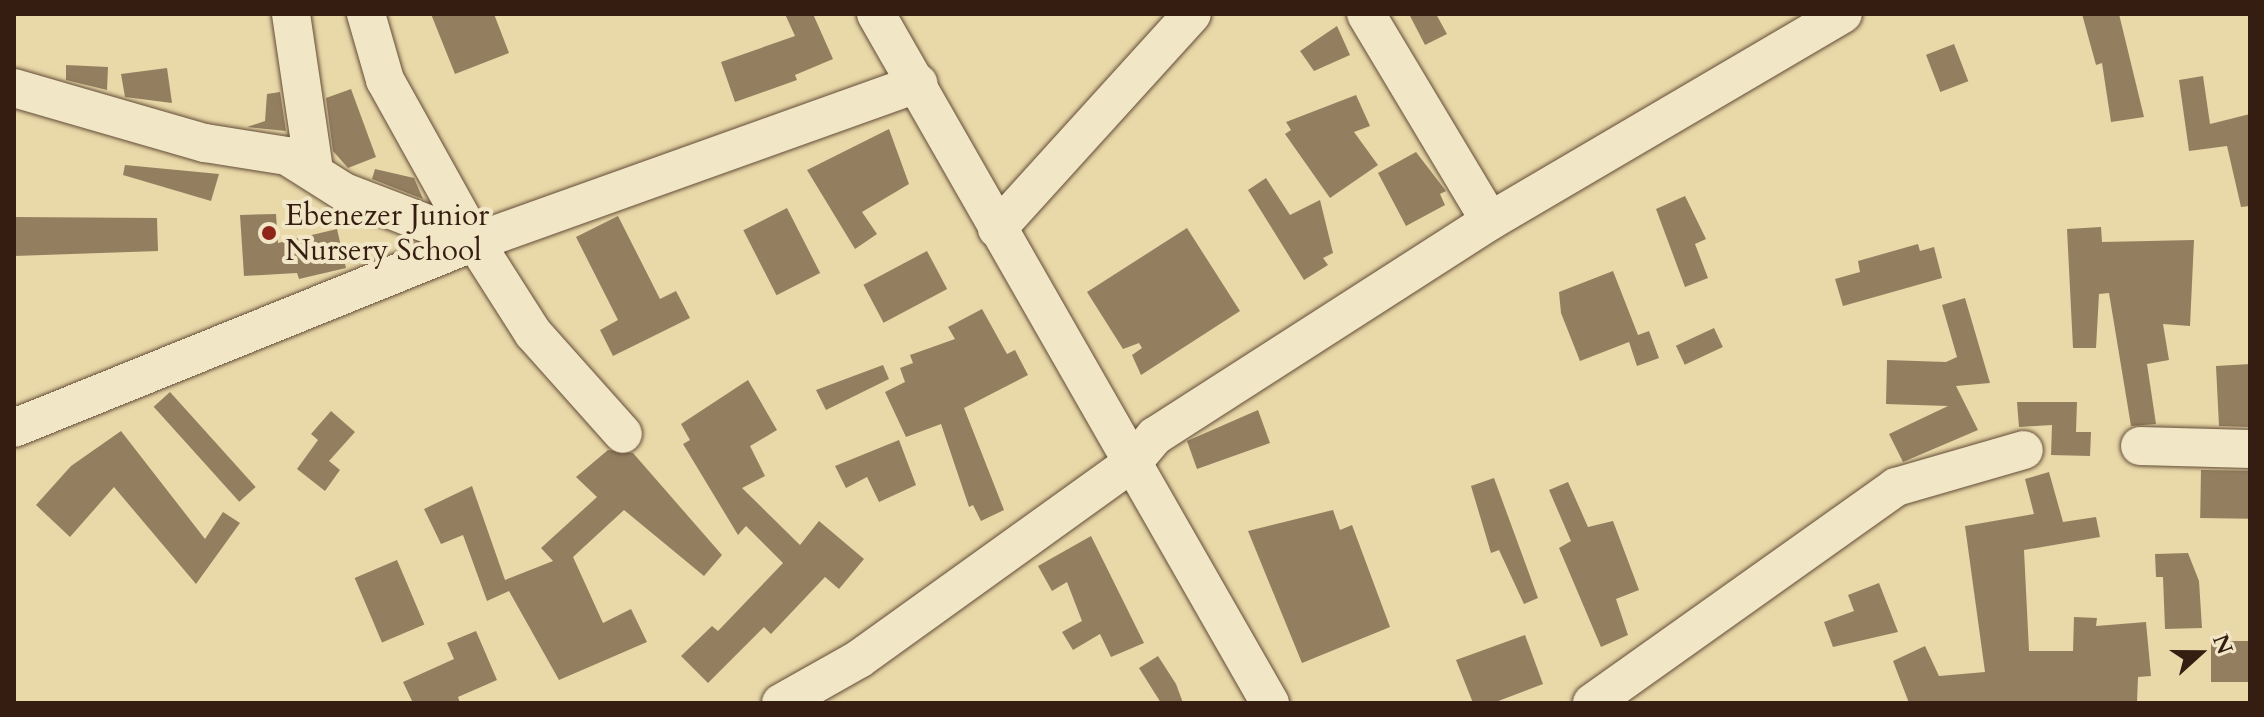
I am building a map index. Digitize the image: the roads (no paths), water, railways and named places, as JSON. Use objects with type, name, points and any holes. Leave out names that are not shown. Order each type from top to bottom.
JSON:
[{"type":"street","points":[[291,14],[314,170]]},
{"type":"street","points":[[366,14],[385,80],[475,242],[533,333],[623,434]]},
{"type":"street","points":[[876,14],[1270,703]]},
{"type":"street","points":[[997,229],[1192,14]]},
{"type":"street","points":[[1366,14],[1490,221]]},
{"type":"street","points":[[781,703],[859,659],[1133,462],[1155,436],[1325,333],[1490,221],[1843,14]]},
{"type":"street","points":[[14,428],[475,242],[918,83]]},
{"type":"street","points":[[14,88],[205,143],[287,156],[314,170],[344,192],[475,242]]},
{"type":"street","points":[[2140,446],[2250,449]]},
{"type":"street","points":[[1592,703],[1896,487],[2024,450]]},
{"type":"place","name":"Ebenezer Junior Nursery School","points":[[269,233]]}]
